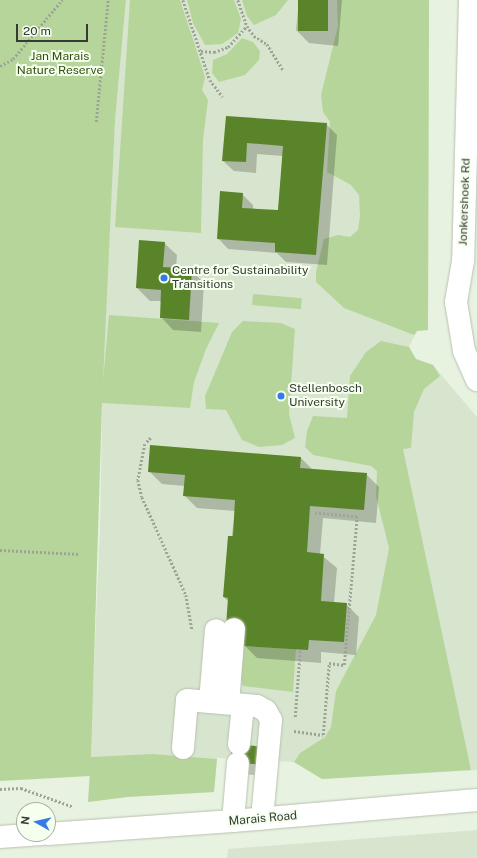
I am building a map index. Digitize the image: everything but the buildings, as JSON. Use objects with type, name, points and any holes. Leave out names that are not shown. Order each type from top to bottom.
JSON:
[{"type":"street","name":"Jonkershoek Rd","points":[[470,0],[463,261],[468,311],[477,346]]},
{"type":"street","name":"Jonkershoek Rd","points":[[463,261],[456,302],[464,351],[477,380]]},
{"type":"street","points":[[227,703],[225,630],[214,657],[227,703],[238,753],[233,821]]},
{"type":"street","points":[[183,748],[187,700],[261,707],[271,720],[262,819]]},
{"type":"street","name":"Marais Road","points":[[56,833],[262,819],[477,800]]},
{"type":"street","points":[[0,837],[16,836]]},
{"type":"path","points":[[0,66],[13,59],[62,0]]},
{"type":"path","points":[[96,122],[108,0]]},
{"type":"path","points":[[183,0],[210,80],[223,97]]},
{"type":"path","points":[[238,0],[247,26],[254,36],[267,44],[283,70]]},
{"type":"path","points":[[201,51],[214,52],[228,47],[247,26]]},
{"type":"path","points":[[151,438],[145,444],[138,480],[142,497],[186,595],[191,628],[203,651],[214,657]]},
{"type":"path","points":[[295,727],[294,733],[323,735],[329,663],[344,665],[357,517],[315,513]]},
{"type":"path","points":[[0,550],[79,554]]},
{"type":"path","points":[[295,719],[300,650]]},
{"type":"path","points":[[0,789],[21,788],[76,808]]},
{"type":"shaded area","name":"Stellenbosch University","points":[[126,0],[429,0],[428,330],[417,331],[409,347],[416,359],[433,365],[477,417],[477,770],[322,779],[294,762],[217,758],[214,792],[127,797],[88,802],[100,527],[103,353],[115,121]]},
{"type":"shaded area","points":[[477,830],[477,858],[227,858],[228,849]]},
{"type":"green space","name":"Jan Marais Nature Reserve","points":[[0,0],[126,0],[115,121],[103,381],[109,315],[219,323],[206,349],[194,382],[190,408],[102,403],[91,757],[152,754],[217,759],[214,792],[127,797],[88,802],[90,776],[0,781]]},
{"type":"green space","points":[[130,0],[180,0],[202,67],[205,78],[202,90],[208,100],[203,140],[201,233],[115,227]]},
{"type":"green space","points":[[187,0],[234,0],[241,19],[238,33],[222,44],[205,45],[193,23]]},
{"type":"green space","points":[[242,0],[288,0],[276,15],[254,25],[247,16]]},
{"type":"green space","points":[[337,0],[429,0],[428,330],[417,331],[414,335],[344,308],[316,282],[316,272],[324,239],[338,235],[350,237],[358,230],[360,216],[359,195],[351,185],[327,172],[330,122],[323,112],[321,95],[338,26]]},
{"type":"green space","points":[[242,38],[253,42],[260,51],[259,60],[245,75],[219,82],[212,73],[213,60],[227,54]]},
{"type":"green space","points":[[253,294],[302,298],[301,309],[252,305]]},
{"type":"green space","points":[[243,321],[281,323],[295,329],[289,414],[295,438],[282,445],[259,447],[242,440],[226,410],[206,409],[205,396],[232,332]]},
{"type":"green space","points":[[381,341],[409,347],[416,359],[433,365],[440,376],[424,389],[414,412],[411,448],[403,449],[471,770],[322,779],[294,762],[300,753],[325,737],[331,727],[336,691],[376,615],[389,548],[376,496],[377,471],[371,466],[313,455],[305,447],[307,431],[313,416],[347,418],[350,376],[366,352]]},
{"type":"green space","points":[[243,646],[296,649],[293,692],[243,686],[240,678]]},
{"type":"place","name":"Centre for Sustainability Transitions","points":[[164,278]]},
{"type":"place","name":"Stellenbosch University","points":[[281,396]]}]
